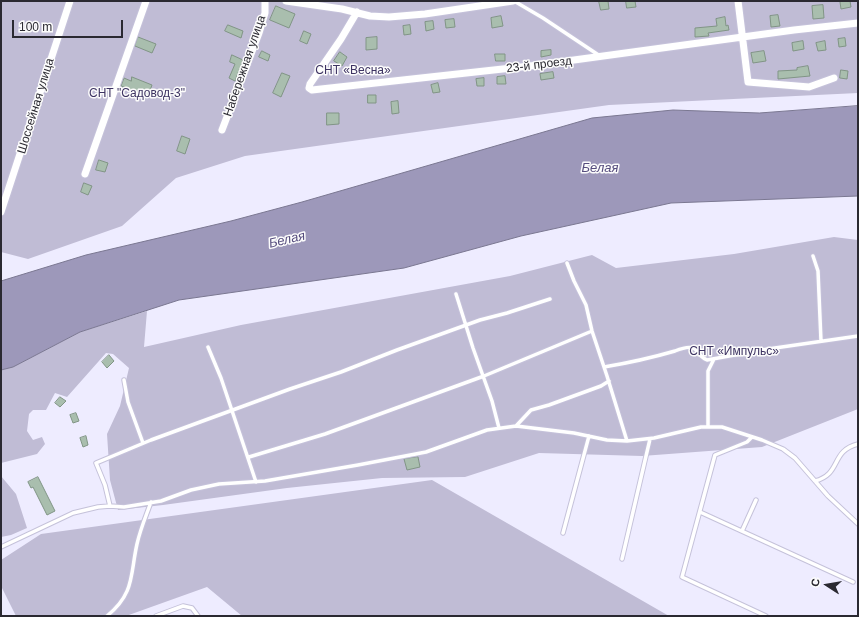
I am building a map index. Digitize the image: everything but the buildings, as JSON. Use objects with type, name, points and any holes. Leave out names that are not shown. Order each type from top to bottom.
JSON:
[{"type":"street","name":"Шоссейная улица","points":[[1,212],[70,1]]},
{"type":"street","points":[[85,174],[146,1]]},
{"type":"street","name":"Набережная улица","points":[[222,130],[259,33],[265,13],[265,1]]},
{"type":"street","points":[[286,1],[357,12],[370,16],[389,17],[425,14],[488,3],[514,1]]},
{"type":"street","points":[[738,1],[748,82],[809,87],[834,78]]},
{"type":"street","name":"23-й проезд","points":[[357,12],[341,39],[310,84],[309,88],[312,90],[530,66],[794,30],[858,23]]},
{"type":"lane","points":[[514,1],[543,18],[600,56]]},
{"type":"lane","points":[[813,256],[818,271],[821,342]]},
{"type":"lane","points":[[567,263],[586,305],[592,331],[627,441]]},
{"type":"lane","points":[[456,294],[473,348],[484,376],[499,428]]},
{"type":"lane","points":[[110,506],[105,485],[96,463],[143,443],[480,320],[550,299]]},
{"type":"lane","points":[[249,457],[325,434],[484,376],[592,331]]},
{"type":"lane","points":[[604,367],[640,361],[681,349],[692,348],[696,350],[700,357],[707,360],[768,349],[858,336]]},
{"type":"lane","points":[[208,347],[221,378],[249,457],[256,482]]},
{"type":"lane","points":[[708,427],[708,371],[714,359]]},
{"type":"lane","points":[[124,380],[128,402],[143,443]]},
{"type":"lane","points":[[516,426],[531,410],[601,386],[609,381]]},
{"type":"lane","points":[[1,547],[73,514],[110,506],[124,507],[161,501],[191,490],[219,484],[256,482],[426,452],[487,430],[516,426],[568,432],[607,440],[627,441],[650,438],[701,427],[722,427],[783,449],[795,458],[828,496],[858,524]]},
{"type":"lane","points":[[563,533],[589,436]]},
{"type":"lane","points":[[752,437],[747,442],[715,455],[682,577],[766,616]]},
{"type":"lane","points":[[622,559],[650,438]]},
{"type":"lane","points":[[815,480],[826,477],[833,470],[837,460],[844,450],[850,446],[858,444]]},
{"type":"lane","points":[[742,532],[756,500]]},
{"type":"lane","points":[[107,616],[116,608],[126,593],[131,581],[137,544],[151,502]]},
{"type":"lane","points":[[700,512],[853,582]]},
{"type":"lane","points":[[156,616],[183,606],[192,608],[198,616]]},
{"type":"green space","points":[[1,1],[858,1],[858,93],[609,105],[245,156],[176,178],[122,226],[28,259],[1,252]]},
{"type":"green space","name":"СНТ «Импульс»","points":[[834,237],[858,240],[858,409],[762,447],[642,456],[539,453],[465,477],[382,478],[287,488],[118,510],[110,480],[107,434],[120,406],[129,368],[113,354],[106,353],[67,397],[55,393],[46,410],[33,410],[29,414],[27,431],[33,440],[42,437],[45,444],[37,454],[1,463],[1,370],[13,367],[80,332],[147,311],[144,347],[241,325],[510,276],[592,255],[616,268],[734,254]]},
{"type":"green space","points":[[1,476],[16,494],[27,528],[11,535],[1,537]]},
{"type":"green space","points":[[432,480],[669,616],[242,616],[207,587],[126,616],[16,616],[1,586],[1,560],[41,534]]},
{"type":"water","name":"Белая","points":[[858,106],[858,196],[671,203],[521,236],[404,268],[179,300],[80,332],[13,367],[1,370],[1,281],[86,255],[231,221],[302,202],[592,118],[673,110],[759,113]]},
{"type":"park label","name":"СНТ «Весна»","points":[[353,71]]},
{"type":"park label","name":"СНТ \"Садовод-3\"","points":[[137,94]]}]
